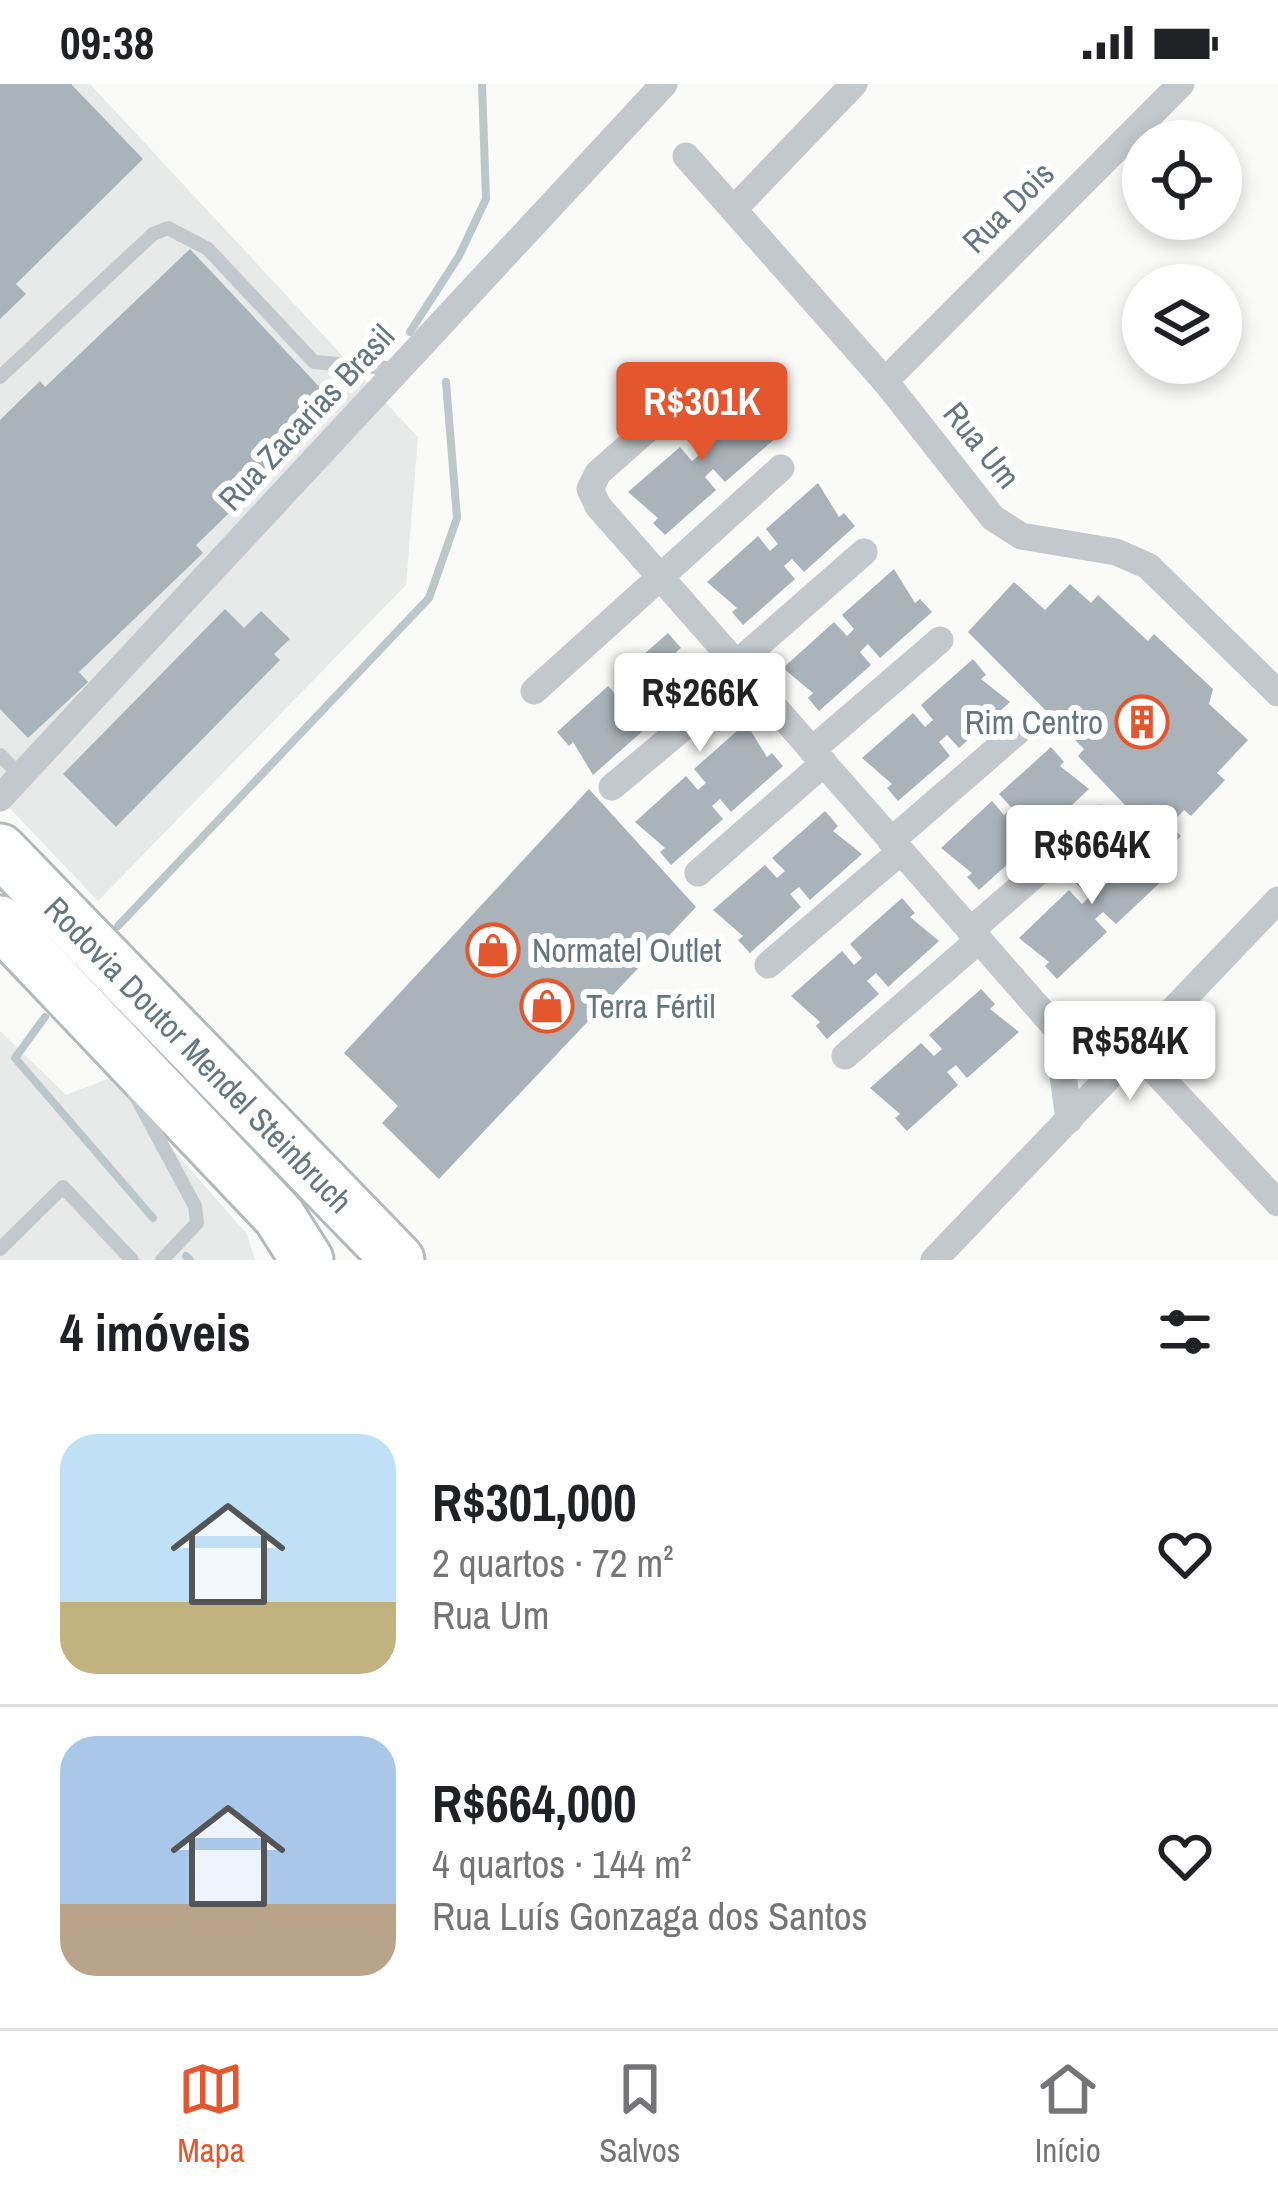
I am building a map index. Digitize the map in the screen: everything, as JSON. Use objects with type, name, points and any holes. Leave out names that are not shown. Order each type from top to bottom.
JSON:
[{"type":"highway","name":"Rodovia Doutor Mendel Steinbruch","points":[[0,850],[398,1260]]},
{"type":"highway","name":"Rodovia Doutor Mendel Steinbruch","points":[[0,922],[279,1216],[307,1260]]},
{"type":"street","name":"Rua Zacarias Brasil","points":[[0,798],[664,84]]},
{"type":"street","points":[[734,209],[854,84]]},
{"type":"street","name":"Rua Dois","points":[[885,381],[1181,84]]},
{"type":"street","name":"Rua Um","points":[[686,156],[885,381],[1008,530],[1039,542],[1117,552],[1148,566],[1278,693]]},
{"type":"street","points":[[701,382],[598,473],[590,489],[598,506],[1057,1029],[1070,1120]]},
{"type":"street","points":[[534,691],[781,467]]},
{"type":"street","points":[[613,787],[864,552]]},
{"type":"street","points":[[698,873],[940,640]]},
{"type":"street","points":[[768,964],[1018,731]]},
{"type":"street","points":[[845,1056],[1100,818]]},
{"type":"street","points":[[934,1260],[1278,900]]},
{"type":"street","points":[[1057,1029],[1141,1045],[1278,1203]]},
{"type":"lane","points":[[0,377],[153,234],[168,228],[208,249],[314,362],[398,369]]},
{"type":"lane","points":[[0,755],[22,778]]},
{"type":"lane","points":[[95,1019],[195,1206],[197,1223],[162,1260]]},
{"type":"lane","points":[[0,1249],[63,1187],[132,1260]]},
{"type":"shaded area","points":[[0,84],[90,84],[418,437],[406,585],[98,901],[0,798]]},
{"type":"shaded area","points":[[0,1031],[66,1095],[110,1078],[247,1234],[255,1260],[0,1260]]},
{"type":"building","points":[[0,84],[71,84],[143,159],[16,284],[26,294],[0,319]]},
{"type":"building","points":[[190,249],[326,394],[268,449],[281,463],[196,545],[203,553],[79,672],[88,682],[28,738],[0,709],[0,420],[40,381],[45,387]]},
{"type":"building","points":[[740,394],[752,409],[748,413],[777,437],[725,482],[713,469],[705,477],[716,490],[665,535],[653,523],[658,518],[628,492],[680,447],[692,461],[700,454],[687,440]]},
{"type":"building","points":[[818,483],[839,517],[844,513],[855,526],[804,572],[792,559],[784,566],[795,579],[743,625],[732,612],[737,608],[707,582],[758,536],[770,551],[778,544],[766,529]]},
{"type":"building","points":[[894,569],[915,603],[920,599],[932,612],[880,658],[868,644],[860,652],[871,665],[819,711],[808,698],[813,693],[783,668],[834,622],[847,636],[854,629],[842,615]]},
{"type":"building","name":"Rim Centro","points":[[1014,582],[1045,610],[1070,584],[1091,603],[1098,595],[1148,641],[1154,634],[1213,689],[1209,704],[1248,740],[1217,773],[1225,780],[1191,816],[1184,810],[1170,825],[1181,836],[1168,850],[1078,756],[1084,749],[968,632]]},
{"type":"building","points":[[225,609],[244,628],[261,611],[290,639],[274,654],[280,660],[116,827],[63,774]]},
{"type":"building","points":[[668,633],[681,648],[676,652],[705,676],[654,722],[642,708],[634,716],[645,729],[593,775],[573,742],[569,746],[557,732],[608,686],[621,700],[629,693],[616,679]]},
{"type":"building","points":[[973,659],[986,675],[981,679],[1010,702],[959,748],[947,735],[939,742],[950,756],[898,801],[887,788],[892,784],[862,758],[913,713],[925,727],[933,720],[921,705]]},
{"type":"building","points":[[746,723],[767,757],[772,753],[783,766],[731,812],[720,799],[712,806],[723,819],[671,865],[660,852],[665,848],[635,822],[686,776],[698,790],[706,783],[694,769]]},
{"type":"building","points":[[1051,747],[1064,762],[1060,766],[1089,789],[1039,836],[1026,823],[1018,831],[1030,844],[979,890],[967,877],[972,873],[941,848],[992,801],[1004,815],[1012,808],[999,794]]},
{"type":"building","points":[[589,789],[696,907],[439,1179],[382,1123],[398,1106],[344,1053]]},
{"type":"building","points":[[825,811],[838,826],[833,831],[862,854],[810,900],[799,887],[790,894],[801,907],[750,953],[738,940],[743,936],[713,910],[765,865],[777,878],[785,871],[772,858]]},
{"type":"building","points":[[1127,835],[1149,869],[1154,865],[1166,877],[1116,924],[1103,912],[1095,919],[1107,932],[1057,979],[1045,966],[1049,962],[1019,938],[1069,890],[1082,904],[1089,897],[1076,883]]},
{"type":"building","points":[[902,898],[915,913],[910,917],[939,941],[888,987],[876,973],[867,981],[879,994],[827,1039],[816,1026],[820,1022],[791,996],[842,951],[854,965],[862,958],[850,944]]},
{"type":"building","points":[[981,989],[995,1004],[990,1009],[1019,1032],[967,1078],[956,1065],[947,1072],[958,1085],[907,1131],[895,1118],[900,1114],[870,1088],[921,1043],[934,1056],[942,1049],[929,1035]]},
{"type":"waterway","points":[[410,332],[459,256],[486,199],[482,84]]},
{"type":"waterway","points":[[118,926],[429,598],[457,518],[446,382]]},
{"type":"waterway","points":[[45,1017],[15,1058],[153,1218]]},
{"type":"waterway","points":[[186,1256],[190,1260]]},
{"type":"place","name":"Rim Centro","points":[[1142,722]]},
{"type":"place","name":"Normatel Outlet","points":[[493,950]]},
{"type":"place","name":"Terra Fértil","points":[[547,1006]]}]
